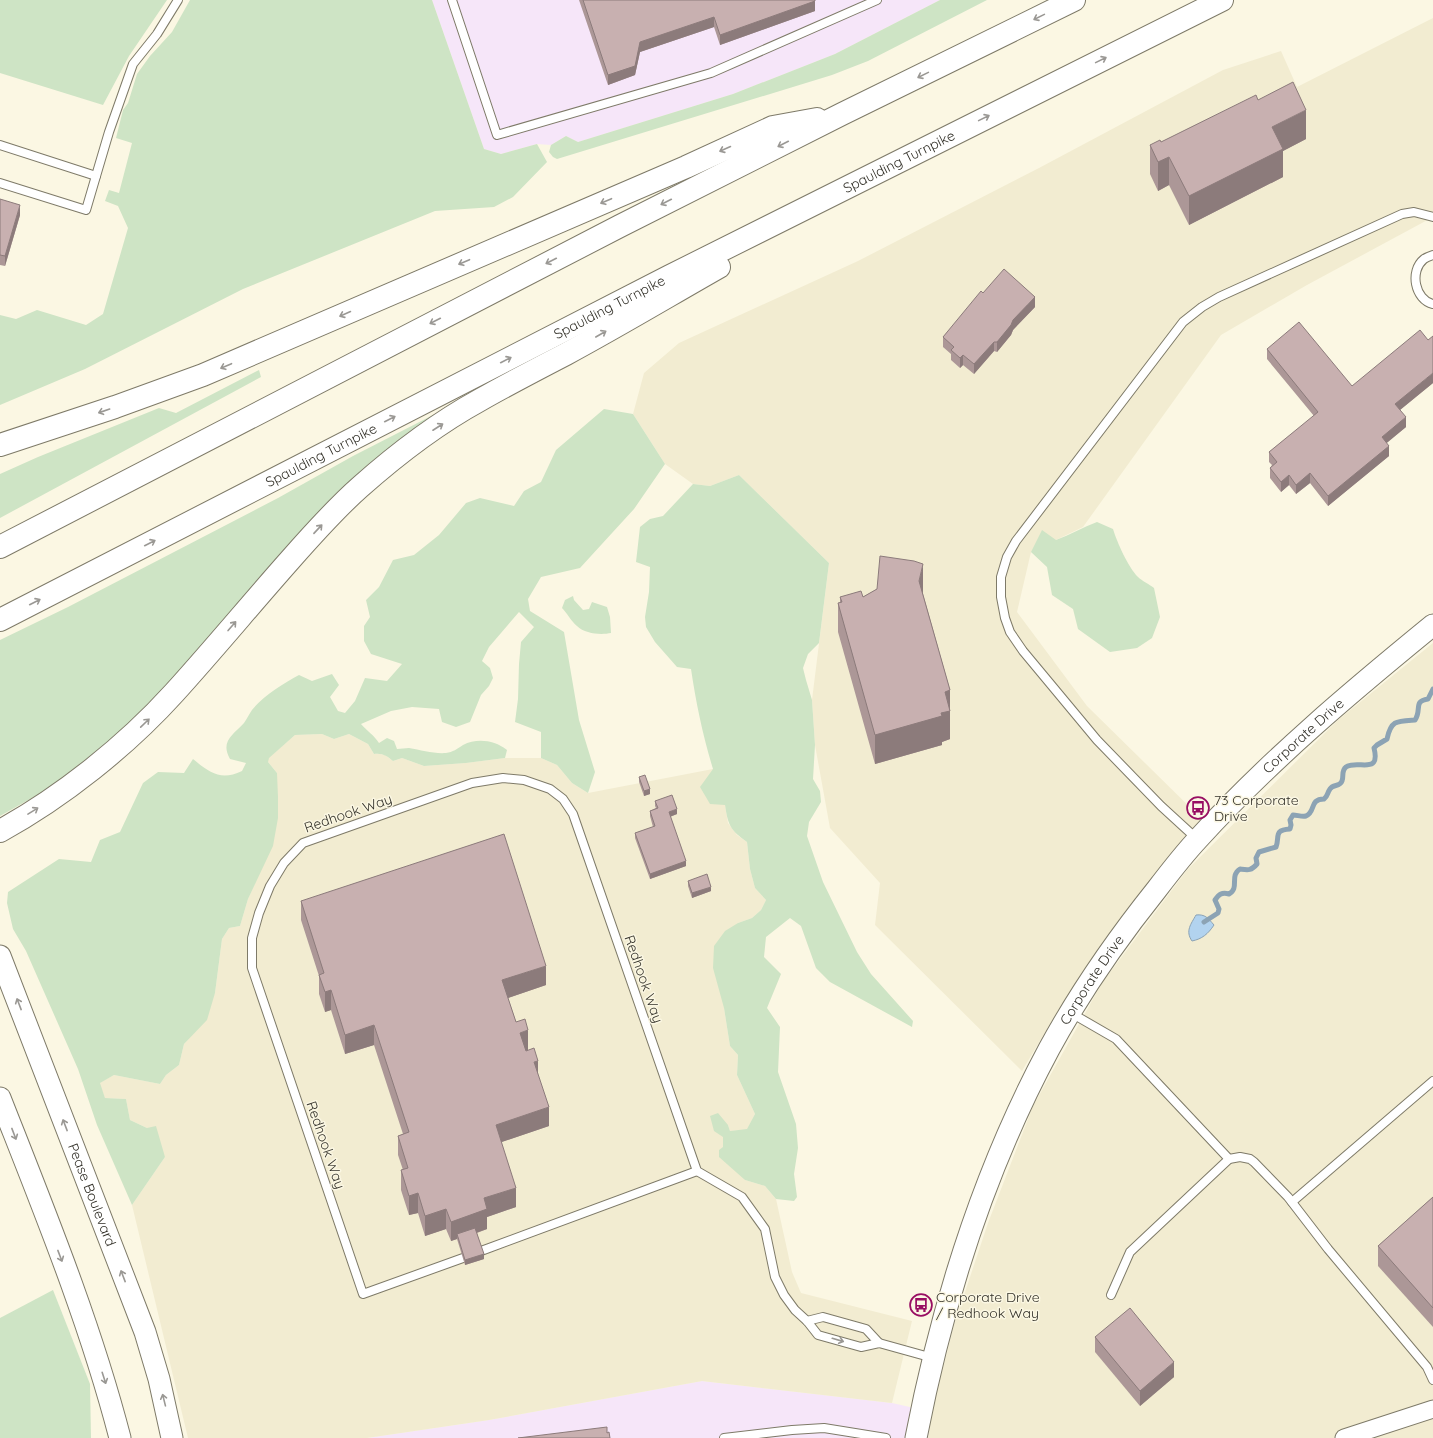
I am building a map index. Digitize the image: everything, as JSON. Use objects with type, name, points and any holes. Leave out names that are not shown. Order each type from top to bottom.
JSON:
[{"type":"highway","points":[[0,547],[527,273],[842,114],[1074,0]]},
{"type":"highway","name":"Spaulding Turnpike","points":[[0,620],[408,410],[949,135],[1222,0]]},
{"type":"highway","points":[[0,445],[203,375],[773,127],[842,114]]},
{"type":"highway","points":[[0,831],[60,793],[116,749],[146,722],[173,694],[319,527],[358,488],[411,445],[478,401],[567,353],[949,135]]},
{"type":"street","name":"Corporate Drive","points":[[916,1438],[933,1358],[956,1275],[986,1189],[1015,1118],[1048,1051],[1096,972],[1133,919],[1197,839],[1254,780],[1363,682],[1433,625]]},
{"type":"street","name":"Pease Boulevard","points":[[0,956],[145,1332],[159,1379],[172,1438]]},
{"type":"street","points":[[1,1102],[85,1323],[107,1389],[120,1438]]},
{"type":"street","points":[[1344,1438],[1433,1408]]},
{"type":"lane","points":[[0,183],[86,210],[114,118],[133,64],[157,34],[178,0]]},
{"type":"lane","points":[[452,0],[497,135],[711,73],[877,0]]},
{"type":"lane","points":[[0,145],[96,176]]},
{"type":"lane","points":[[1197,839],[1161,806],[1097,740],[1022,651],[1010,632],[1005,618],[1001,597],[1001,578],[1007,557],[1016,541],[1183,322],[1202,307],[1219,297],[1402,214],[1414,212],[1433,217]]},
{"type":"lane","points":[[1433,255],[1424,259],[1416,270],[1415,282],[1420,294],[1428,303],[1433,304]]},
{"type":"lane","name":"Redhook Way","points":[[463,1258],[363,1294],[252,968],[252,938],[259,913],[270,886],[284,863],[303,842],[472,783],[503,778],[524,780],[550,790],[563,799],[573,814],[697,1171]]},
{"type":"lane","points":[[1070,1013],[1116,1039],[1229,1159]]},
{"type":"lane","points":[[1292,1202],[1433,1081]]},
{"type":"lane","points":[[1111,1295],[1130,1252],[1229,1159],[1245,1157],[1254,1162],[1292,1202],[1328,1249],[1426,1367],[1433,1380]]},
{"type":"lane","points":[[481,1251],[697,1171],[742,1197],[765,1229],[775,1277],[784,1295],[818,1335],[861,1347],[879,1343],[933,1358]]},
{"type":"lane","points":[[807,1321],[823,1317],[866,1330],[879,1343]]},
{"type":"lane","points":[[724,1438],[824,1428],[886,1438]]},
{"type":"shaded area","points":[[432,0],[940,0],[835,54],[733,94],[578,142],[566,136],[551,145],[537,144],[501,154],[484,149]]},
{"type":"shaded area","points":[[1433,18],[1433,217],[1307,285],[1221,335],[1083,527],[1031,552],[1017,612],[1087,706],[1203,820],[1109,935],[1060,1007],[1022,1071],[875,925],[880,883],[830,828],[815,745],[812,700],[829,563],[739,475],[710,486],[693,484],[665,464],[633,414],[644,373],[679,343],[858,261],[1039,168],[1223,70],[1281,51],[1297,87]]},
{"type":"shaded area","points":[[1433,643],[1433,1438],[928,1438],[932,1411],[954,1325],[988,1223],[1033,1106],[1102,983],[1187,870],[1338,720]]},
{"type":"shaded area","points":[[322,734],[334,739],[349,734],[368,744],[374,754],[385,755],[393,761],[402,758],[424,766],[505,758],[541,758],[557,765],[572,783],[588,793],[713,769],[725,805],[728,823],[737,835],[747,842],[750,869],[755,888],[766,900],[761,910],[752,918],[738,923],[724,1008],[730,1046],[738,1055],[737,1075],[755,1114],[747,1130],[730,1131],[728,1125],[723,1137],[723,1147],[745,1180],[765,1186],[776,1199],[792,1272],[801,1293],[912,1321],[892,1403],[702,1381],[489,1420],[367,1438],[188,1438],[132,1205],[165,1157],[147,1128],[130,1120],[126,1099],[105,1098],[99,1083],[114,1075],[160,1084],[166,1075],[179,1065],[184,1044],[190,1037],[215,993],[222,939],[229,928],[240,926],[248,899],[260,872],[277,773],[268,762],[268,758],[295,735]]},
{"type":"shaded area","points":[[702,1381],[892,1403],[932,1412],[928,1438],[367,1438],[489,1420]]},
{"type":"green space","points":[[0,0],[167,0],[129,56],[103,105],[0,73]]},
{"type":"green space","points":[[190,0],[432,0],[484,149],[501,154],[537,144],[547,162],[513,197],[494,207],[435,211],[243,289],[85,369],[0,405],[0,315],[16,319],[37,310],[86,325],[103,314],[128,228],[118,206],[105,201],[109,190],[119,193],[132,143],[116,138],[123,110],[128,103],[137,74],[150,56],[172,32]]},
{"type":"green space","points":[[940,0],[987,0],[868,61],[832,75],[557,159],[549,152],[551,145],[566,136],[578,142],[733,94],[835,54]]},
{"type":"green space","points":[[259,370],[261,377],[0,518],[0,474],[159,408],[176,413]]},
{"type":"green space","points":[[604,409],[633,414],[665,464],[634,509],[580,568],[541,577],[528,599],[530,611],[564,632],[579,720],[595,772],[588,793],[572,783],[557,765],[541,758],[541,732],[515,722],[518,699],[521,642],[534,627],[519,612],[489,647],[482,661],[490,668],[493,678],[489,686],[481,695],[470,722],[456,727],[442,722],[439,709],[412,707],[391,711],[361,724],[379,743],[387,738],[394,741],[397,749],[409,748],[446,753],[474,741],[485,741],[497,744],[507,750],[505,758],[424,766],[402,758],[393,761],[385,755],[374,754],[368,744],[349,734],[334,739],[322,734],[295,735],[269,758],[268,762],[277,773],[278,818],[273,846],[248,899],[240,926],[229,928],[222,939],[215,993],[207,1020],[184,1044],[179,1065],[166,1075],[160,1084],[114,1075],[100,1083],[105,1098],[126,1099],[130,1120],[147,1128],[156,1126],[165,1157],[132,1205],[97,1125],[78,1069],[26,951],[13,929],[7,903],[8,892],[59,859],[91,862],[100,840],[120,832],[143,783],[158,772],[184,773],[193,759],[210,772],[216,774],[228,775],[242,771],[246,763],[230,759],[227,753],[226,747],[229,739],[262,700],[274,690],[293,678],[299,675],[312,681],[332,674],[339,685],[330,697],[338,711],[345,713],[355,701],[365,678],[387,681],[402,664],[371,654],[364,641],[364,626],[370,617],[366,600],[379,587],[393,560],[414,555],[439,535],[466,503],[480,498],[514,506],[524,491],[541,482],[556,450]]},
{"type":"green space","points":[[435,414],[439,419],[144,710],[91,758],[46,790],[0,816],[0,640],[68,607],[278,498],[353,456]]},
{"type":"green space","points":[[739,475],[829,563],[819,643],[808,654],[803,668],[812,700],[815,745],[813,779],[820,791],[821,802],[809,822],[807,836],[823,882],[857,952],[871,974],[913,1021],[912,1027],[830,982],[816,968],[801,926],[790,918],[766,937],[764,957],[781,974],[767,1008],[780,1027],[778,1072],[796,1124],[798,1148],[794,1174],[797,1197],[794,1201],[776,1199],[765,1186],[745,1180],[719,1157],[719,1150],[723,1147],[723,1137],[714,1131],[710,1116],[718,1113],[728,1125],[730,1131],[747,1129],[755,1114],[737,1075],[738,1055],[730,1046],[724,1008],[713,968],[714,946],[725,931],[738,923],[752,918],[761,910],[766,900],[755,888],[750,869],[747,842],[733,830],[727,818],[725,805],[710,804],[700,787],[713,769],[700,719],[691,669],[677,667],[655,642],[646,627],[645,617],[649,592],[650,567],[636,562],[640,527],[650,519],[663,516],[693,484],[710,486]]},
{"type":"green space","points":[[1097,522],[1113,529],[1123,554],[1134,573],[1154,588],[1160,617],[1152,638],[1137,648],[1110,652],[1078,629],[1073,609],[1052,595],[1047,567],[1031,552],[1042,530],[1056,540]]},
{"type":"green space","points":[[573,596],[574,600],[583,610],[589,609],[592,602],[607,607],[610,617],[611,633],[598,634],[580,629],[562,608],[565,600]]},
{"type":"green space","points":[[53,1290],[90,1384],[91,1438],[0,1438],[0,1318]]},
{"type":"water","points":[[1196,915],[1206,917],[1214,925],[1204,936],[1192,941],[1189,931]]},
{"type":"building","points":[[583,0],[815,1],[720,35],[714,17],[640,42],[635,66],[608,75]]},
{"type":"building","points":[[1293,82],[1306,110],[1272,127],[1283,149],[1189,196],[1169,157],[1158,162],[1150,145],[1160,140],[1161,142],[1256,95],[1258,100]]},
{"type":"building","points":[[0,199],[20,205],[5,256],[0,255]]},
{"type":"building","points":[[1004,269],[1035,297],[1013,320],[1011,325],[997,342],[994,342],[974,364],[963,355],[960,358],[951,350],[954,347],[943,337],[981,291],[983,293]]},
{"type":"building","points":[[1299,322],[1352,386],[1420,330],[1428,340],[1433,336],[1433,373],[1395,404],[1406,417],[1382,437],[1389,446],[1328,496],[1310,473],[1296,485],[1289,475],[1281,482],[1270,468],[1277,462],[1269,452],[1318,412],[1267,349]]},
{"type":"building","points":[[880,556],[914,561],[923,564],[919,581],[950,690],[945,692],[950,711],[941,713],[942,716],[875,735],[838,603],[842,602],[840,597],[861,591],[863,597],[877,589]]},
{"type":"building","points":[[645,775],[650,789],[644,791],[639,777]]},
{"type":"building","points":[[672,795],[677,809],[669,812],[686,861],[650,874],[635,833],[655,826],[650,811],[658,808],[655,801]]},
{"type":"building","points":[[504,834],[546,966],[502,980],[516,1022],[525,1019],[528,1030],[520,1033],[526,1051],[534,1048],[538,1061],[534,1062],[549,1107],[496,1125],[516,1188],[484,1198],[487,1209],[451,1222],[446,1209],[425,1216],[418,1193],[409,1196],[401,1170],[408,1168],[398,1136],[409,1132],[374,1025],[345,1035],[331,990],[325,992],[319,975],[324,973],[301,901]]},
{"type":"building","points":[[707,874],[711,887],[692,893],[688,881]]},
{"type":"building","points":[[1433,1197],[1433,1308],[1378,1246]]},
{"type":"building","points":[[475,1228],[484,1254],[465,1260],[457,1234]]},
{"type":"building","points":[[1130,1308],[1174,1362],[1140,1391],[1095,1337]]},
{"type":"building","points":[[607,1427],[607,1433],[609,1432],[610,1438],[518,1438]]},
{"type":"waterway","points":[[1204,922],[1218,913],[1219,909],[1215,900],[1218,896],[1223,893],[1229,894],[1234,889],[1235,875],[1237,872],[1240,869],[1247,870],[1253,868],[1257,864],[1256,858],[1259,852],[1276,847],[1279,832],[1290,829],[1290,820],[1293,815],[1306,816],[1309,814],[1316,801],[1324,799],[1331,787],[1341,783],[1346,767],[1351,765],[1367,765],[1374,762],[1374,748],[1387,739],[1393,725],[1399,721],[1415,720],[1418,713],[1419,704],[1423,700],[1428,699],[1433,689]]},
{"type":"place","name":"73 Corporate Drive","points":[[1198,808]]},
{"type":"place","name":"Corporate Drive / Redhook Way","points":[[921,1305]]}]
